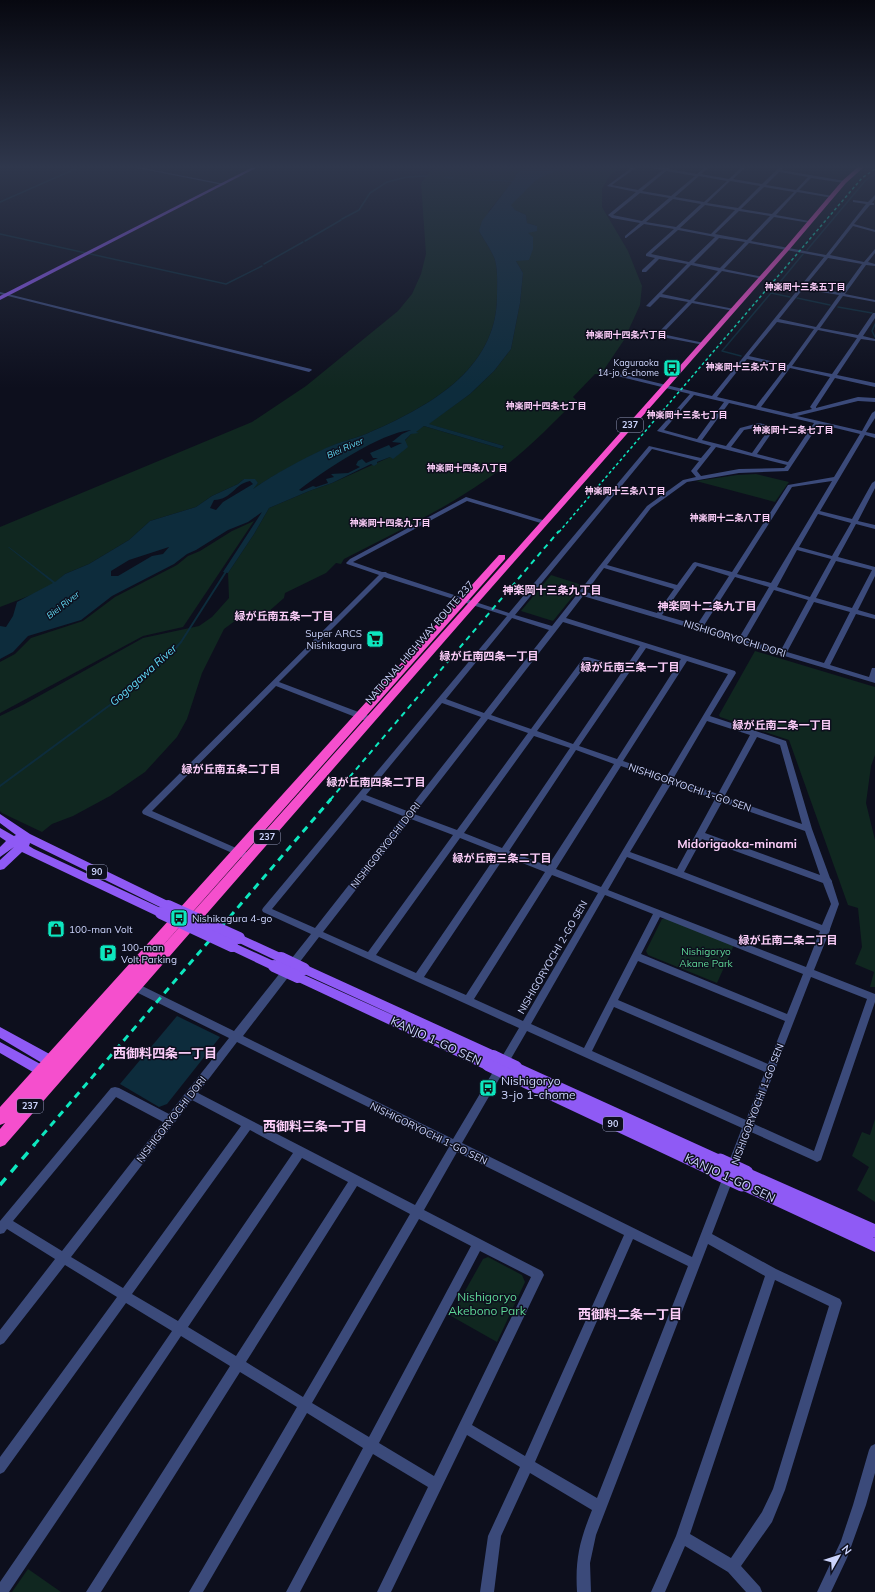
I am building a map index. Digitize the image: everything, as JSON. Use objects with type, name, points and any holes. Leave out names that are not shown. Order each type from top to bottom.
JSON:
[{"type":"highway","name":"NATIONAL HIGHWAY ROUTE 237","points":[[0,1118],[135,987],[244,854],[469,600],[536,519],[661,385],[790,240]]},
{"type":"highway","name":"NATIONAL HIGHWAY ROUTE 237","points":[[469,600],[544,522],[640,408]]},
{"type":"highway","name":"NATIONAL HIGHWAY ROUTE 237","points":[[0,1140],[51,1068],[123,981],[244,854]]},
{"type":"main road","points":[[2,295],[110,240]]},
{"type":"main road","name":"KANJO 1-GO SEN","points":[[0,818],[26,837],[165,910]]},
{"type":"main road","name":"KANJO 1-GO SEN","points":[[0,832],[16,844],[235,942],[744,1178],[875,1245]]},
{"type":"main road","points":[[0,853],[16,844],[25,843],[26,837]]},
{"type":"main road","points":[[0,866],[16,844]]},
{"type":"main road","points":[[0,1032],[51,1068]]},
{"type":"main road","points":[[0,1047],[51,1068]]},
{"type":"main road","name":"KANJO 1-GO SEN","points":[[744,1178],[875,1231]]},
{"type":"street","points":[[664,240],[648,255],[758,277]]},
{"type":"street","points":[[648,306],[714,240]]},
{"type":"street","points":[[740,240],[875,265]]},
{"type":"street","points":[[713,398],[840,240]]},
{"type":"street","points":[[698,344],[659,335],[749,242]]},
{"type":"street","points":[[758,408],[875,250]]},
{"type":"street","points":[[644,270],[658,257]]},
{"type":"street","points":[[802,287],[875,301]]},
{"type":"street","points":[[2,295],[309,370]]},
{"type":"street","points":[[659,295],[729,310]]},
{"type":"street","points":[[815,410],[813,407],[875,314]]},
{"type":"street","points":[[775,320],[875,340]]},
{"type":"street","points":[[745,357],[875,385]]},
{"type":"street","points":[[604,372],[875,436]]},
{"type":"street","points":[[692,393],[660,431],[790,464]]},
{"type":"street","points":[[790,416],[858,399],[873,400],[875,393]]},
{"type":"street","points":[[698,441],[728,401]]},
{"type":"street","points":[[741,640],[875,413]]},
{"type":"street","points":[[582,593],[648,507],[678,485],[700,478],[739,471],[786,470],[818,422]]},
{"type":"street","points":[[728,448],[742,429],[759,425],[772,428],[754,454]]},
{"type":"street","points":[[700,478],[694,471],[714,445]]},
{"type":"street","points":[[361,796],[872,998],[817,1157],[266,910],[361,796],[441,700],[652,447],[702,460]]},
{"type":"street","points":[[699,628],[790,486],[837,478]]},
{"type":"street","points":[[783,653],[875,484]]},
{"type":"street","points":[[544,522],[466,499],[350,561],[350,564],[384,573],[469,600],[553,629]]},
{"type":"street","points":[[817,512],[875,527]]},
{"type":"street","points":[[796,548],[875,570],[826,666]]},
{"type":"street","points":[[659,615],[695,564],[812,600],[875,617]]},
{"type":"street","points":[[603,566],[678,588]]},
{"type":"street","points":[[244,854],[146,812],[384,573]]},
{"type":"street","name":"NISHIGORYOCHI DORI","points":[[0,1339],[316,932],[582,593],[873,680]]},
{"type":"street","points":[[468,1000],[685,658],[562,618]]},
{"type":"street","points":[[418,978],[644,645]]},
{"type":"street","name":"NISHIGORYOCHI 2-GO SEN","points":[[196,1592],[602,891],[707,718],[732,673],[685,658]]},
{"type":"street","points":[[369,957],[586,659],[626,671]]},
{"type":"street","points":[[873,680],[875,670]]},
{"type":"street","points":[[274,683],[365,717]]},
{"type":"street","name":"NISHIGORYOCHI 1-GO SEN","points":[[123,981],[694,1264],[706,1237],[748,1125],[771,1070],[835,904],[828,881],[808,829],[441,700]]},
{"type":"street","points":[[707,718],[782,743],[808,829]]},
{"type":"street","points":[[679,873],[755,734]]},
{"type":"street","points":[[700,835],[828,881]]},
{"type":"street","points":[[625,853],[826,930]]},
{"type":"street","points":[[586,1054],[658,913]]},
{"type":"street","points":[[636,956],[790,1020]]},
{"type":"street","points":[[612,1002],[771,1070]]},
{"type":"street","points":[[170,1120],[115,1091],[3,1226],[63,1258],[125,1295],[436,1485]]},
{"type":"street","points":[[190,1094],[538,1275],[384,1592]]},
{"type":"street","points":[[0,1468],[248,1124]]},
{"type":"street","points":[[1,1592],[300,1152]]},
{"type":"street","points":[[93,1592],[355,1180]]},
{"type":"street","points":[[488,1592],[495,1536],[631,1232]]},
{"type":"street","points":[[706,1237],[772,1273],[836,1303],[780,1490],[767,1517],[733,1566]]},
{"type":"street","points":[[293,1592],[478,1244]]},
{"type":"street","points":[[584,1592],[582,1569],[584,1551],[694,1264]]},
{"type":"street","points":[[658,1592],[682,1537],[772,1273]]},
{"type":"street","points":[[464,1427],[528,1463],[600,1507]]},
{"type":"street","points":[[824,1592],[838,1568],[849,1538],[860,1507],[875,1450]]},
{"type":"street","points":[[682,1537],[733,1566],[755,1592]]},
{"type":"green space","points":[[425,240],[484,240],[492,253],[496,264],[497,296],[494,322],[485,346],[471,366],[454,383],[434,399],[412,412],[366,434],[336,444],[317,453],[278,473],[250,491],[258,483],[244,479],[238,484],[212,496],[196,507],[150,521],[129,540],[89,564],[65,574],[55,583],[34,594],[0,607],[0,527],[252,422],[306,386],[398,311],[412,294],[421,274],[426,254]]},
{"type":"green space","points":[[525,240],[622,240],[628,251],[642,286],[640,305],[624,340],[601,374],[595,374],[573,397],[576,400],[535,441],[490,477],[429,515],[344,559],[341,564],[336,563],[326,573],[285,593],[284,598],[260,619],[243,615],[224,629],[202,673],[187,719],[177,737],[145,772],[110,796],[73,816],[52,824],[42,832],[2,813],[0,811],[0,716],[23,705],[143,638],[199,626],[212,617],[229,598],[228,573],[269,508],[332,483],[390,457],[411,434],[424,426],[502,449],[504,446],[428,424],[470,394],[494,371],[511,349],[520,303],[523,273],[516,261]]},
{"type":"green space","points":[[756,474],[789,482],[775,502],[696,481],[737,475]]},
{"type":"green space","points":[[254,521],[183,627],[143,636],[0,713],[0,662],[15,654],[31,638],[83,621],[115,597],[177,565],[188,556],[200,551],[232,531]]},
{"type":"green space","points":[[551,575],[582,585],[553,621],[521,611]]},
{"type":"green space","points":[[755,651],[875,687],[875,755],[871,766],[866,803],[875,840],[875,987],[870,987],[874,972],[855,964],[862,947],[858,908],[848,905],[789,740],[720,717],[719,715]]},
{"type":"green space","name":"Nishigoryo Akane Park","points":[[662,919],[667,919],[734,945],[717,983],[648,955],[646,951]]},
{"type":"green space","points":[[875,1119],[875,1202],[857,1190],[869,1167],[852,1156],[862,1132],[870,1135]]},
{"type":"green space","name":"Nishigoryo Akebono Park","points":[[488,1257],[522,1275],[525,1282],[497,1342],[451,1316],[483,1259]]},
{"type":"green space","points":[[28,1569],[61,1592],[12,1592]]},
{"type":"water","name":"Biei River","points":[[484,240],[533,240],[533,249],[529,260],[516,261],[523,273],[520,303],[511,349],[494,371],[470,394],[429,424],[504,446],[502,449],[424,426],[416,432],[419,433],[411,434],[405,440],[408,447],[393,459],[390,457],[377,462],[374,466],[371,464],[332,483],[269,508],[228,573],[223,572],[262,512],[248,522],[228,530],[187,554],[174,564],[112,596],[81,620],[28,636],[13,652],[0,659],[0,626],[6,627],[13,616],[17,602],[53,583],[8,547],[55,582],[65,574],[89,564],[129,540],[150,521],[196,507],[212,496],[238,484],[244,479],[255,479],[258,483],[253,489],[289,467],[326,448],[389,424],[434,399],[454,383],[471,366],[485,346],[494,322],[497,296],[496,264],[492,253]],"holes":[[[411,430],[402,434],[392,442],[402,443],[391,448],[389,445],[370,453],[373,458],[378,458],[366,463],[362,459],[358,461],[356,465],[360,467],[348,473],[331,474],[334,477],[326,479],[328,483],[316,487],[313,486],[302,491],[299,490],[338,463],[369,445],[384,438]],[[250,481],[253,484],[223,502],[216,510],[210,508],[214,500],[225,497],[240,485]],[[169,547],[163,554],[152,556],[118,576],[111,576],[111,571],[129,560]]]},
{"type":"water","points":[[177,1016],[220,1037],[167,1104],[159,1107],[120,1084]]},
{"type":"waterway","points":[[28,240],[226,284],[262,266]]},
{"type":"waterway","points":[[807,250],[815,240]]},
{"type":"waterway","points":[[264,264],[303,242]]},
{"type":"waterway","points":[[771,293],[803,254]]},
{"type":"waterway","points":[[741,356],[722,351],[771,293]]},
{"type":"waterway","points":[[771,293],[790,297]]},
{"type":"waterway","points":[[797,298],[830,305]]},
{"type":"waterway","points":[[838,307],[872,313]]},
{"type":"waterway","points":[[875,324],[872,331],[875,337]]},
{"type":"waterway","name":"Gogogawa River","points":[[0,786],[110,705],[168,657],[181,642],[227,570]]},
{"type":"railway","points":[[559,532],[809,240]]},
{"type":"railway","points":[[330,800],[559,531]]},
{"type":"railway","points":[[34,1145],[331,799]]},
{"type":"railway","points":[[0,1185],[35,1144]]},
{"type":"place","name":"Kaguraoka 14-jo 6-chome","points":[[672,368]]},
{"type":"place","name":"Super ARCS Nishikagura","points":[[375,639]]},
{"type":"place","name":"Nishikagura 4-go","points":[[179,918]]},
{"type":"place","name":"100-man Volt","points":[[56,929]]},
{"type":"place","name":"100-man Volt Parking","points":[[108,953]]},
{"type":"place","name":"Nishigoryo 3-jo 1-chome","points":[[488,1088]]},
{"type":"district","name":"神楽岡十三条五丁目","points":[[805,287]]},
{"type":"district","name":"神楽岡十四条六丁目","points":[[626,335]]},
{"type":"district","name":"神楽岡十三条六丁目","points":[[746,367]]},
{"type":"district","name":"神楽岡十四条七丁目","points":[[546,406]]},
{"type":"district","name":"神楽岡十三条七丁目","points":[[687,415]]},
{"type":"district","name":"神楽岡十二条七丁目","points":[[793,430]]},
{"type":"district","name":"神楽岡十四条八丁目","points":[[467,468]]},
{"type":"district","name":"神楽岡十三条八丁目","points":[[625,491]]},
{"type":"district","name":"神楽岡十二条八丁目","points":[[730,518]]},
{"type":"district","name":"神楽岡十四条九丁目","points":[[390,523]]},
{"type":"district","name":"神楽岡十三条九丁目","points":[[552,590]]},
{"type":"district","name":"神楽岡十二条九丁目","points":[[707,606]]},
{"type":"district","name":"緑が丘南五条一丁目","points":[[284,616]]},
{"type":"district","name":"緑が丘南四条一丁目","points":[[489,656]]},
{"type":"district","name":"緑が丘南三条一丁目","points":[[630,667]]},
{"type":"district","name":"緑が丘南二条一丁目","points":[[782,725]]},
{"type":"district","name":"緑が丘南五条二丁目","points":[[231,769]]},
{"type":"district","name":"緑が丘南四条二丁目","points":[[376,782]]},
{"type":"district","name":"Midorigaoka-minami","points":[[737,844]]},
{"type":"district","name":"緑が丘南三条二丁目","points":[[502,858]]},
{"type":"district","name":"緑が丘南二条二丁目","points":[[788,940]]},
{"type":"district","name":"西御料四条一丁目","points":[[165,1053]]},
{"type":"district","name":"西御料三条一丁目","points":[[315,1126]]},
{"type":"district","name":"西御料二条一丁目","points":[[630,1314]]}]
